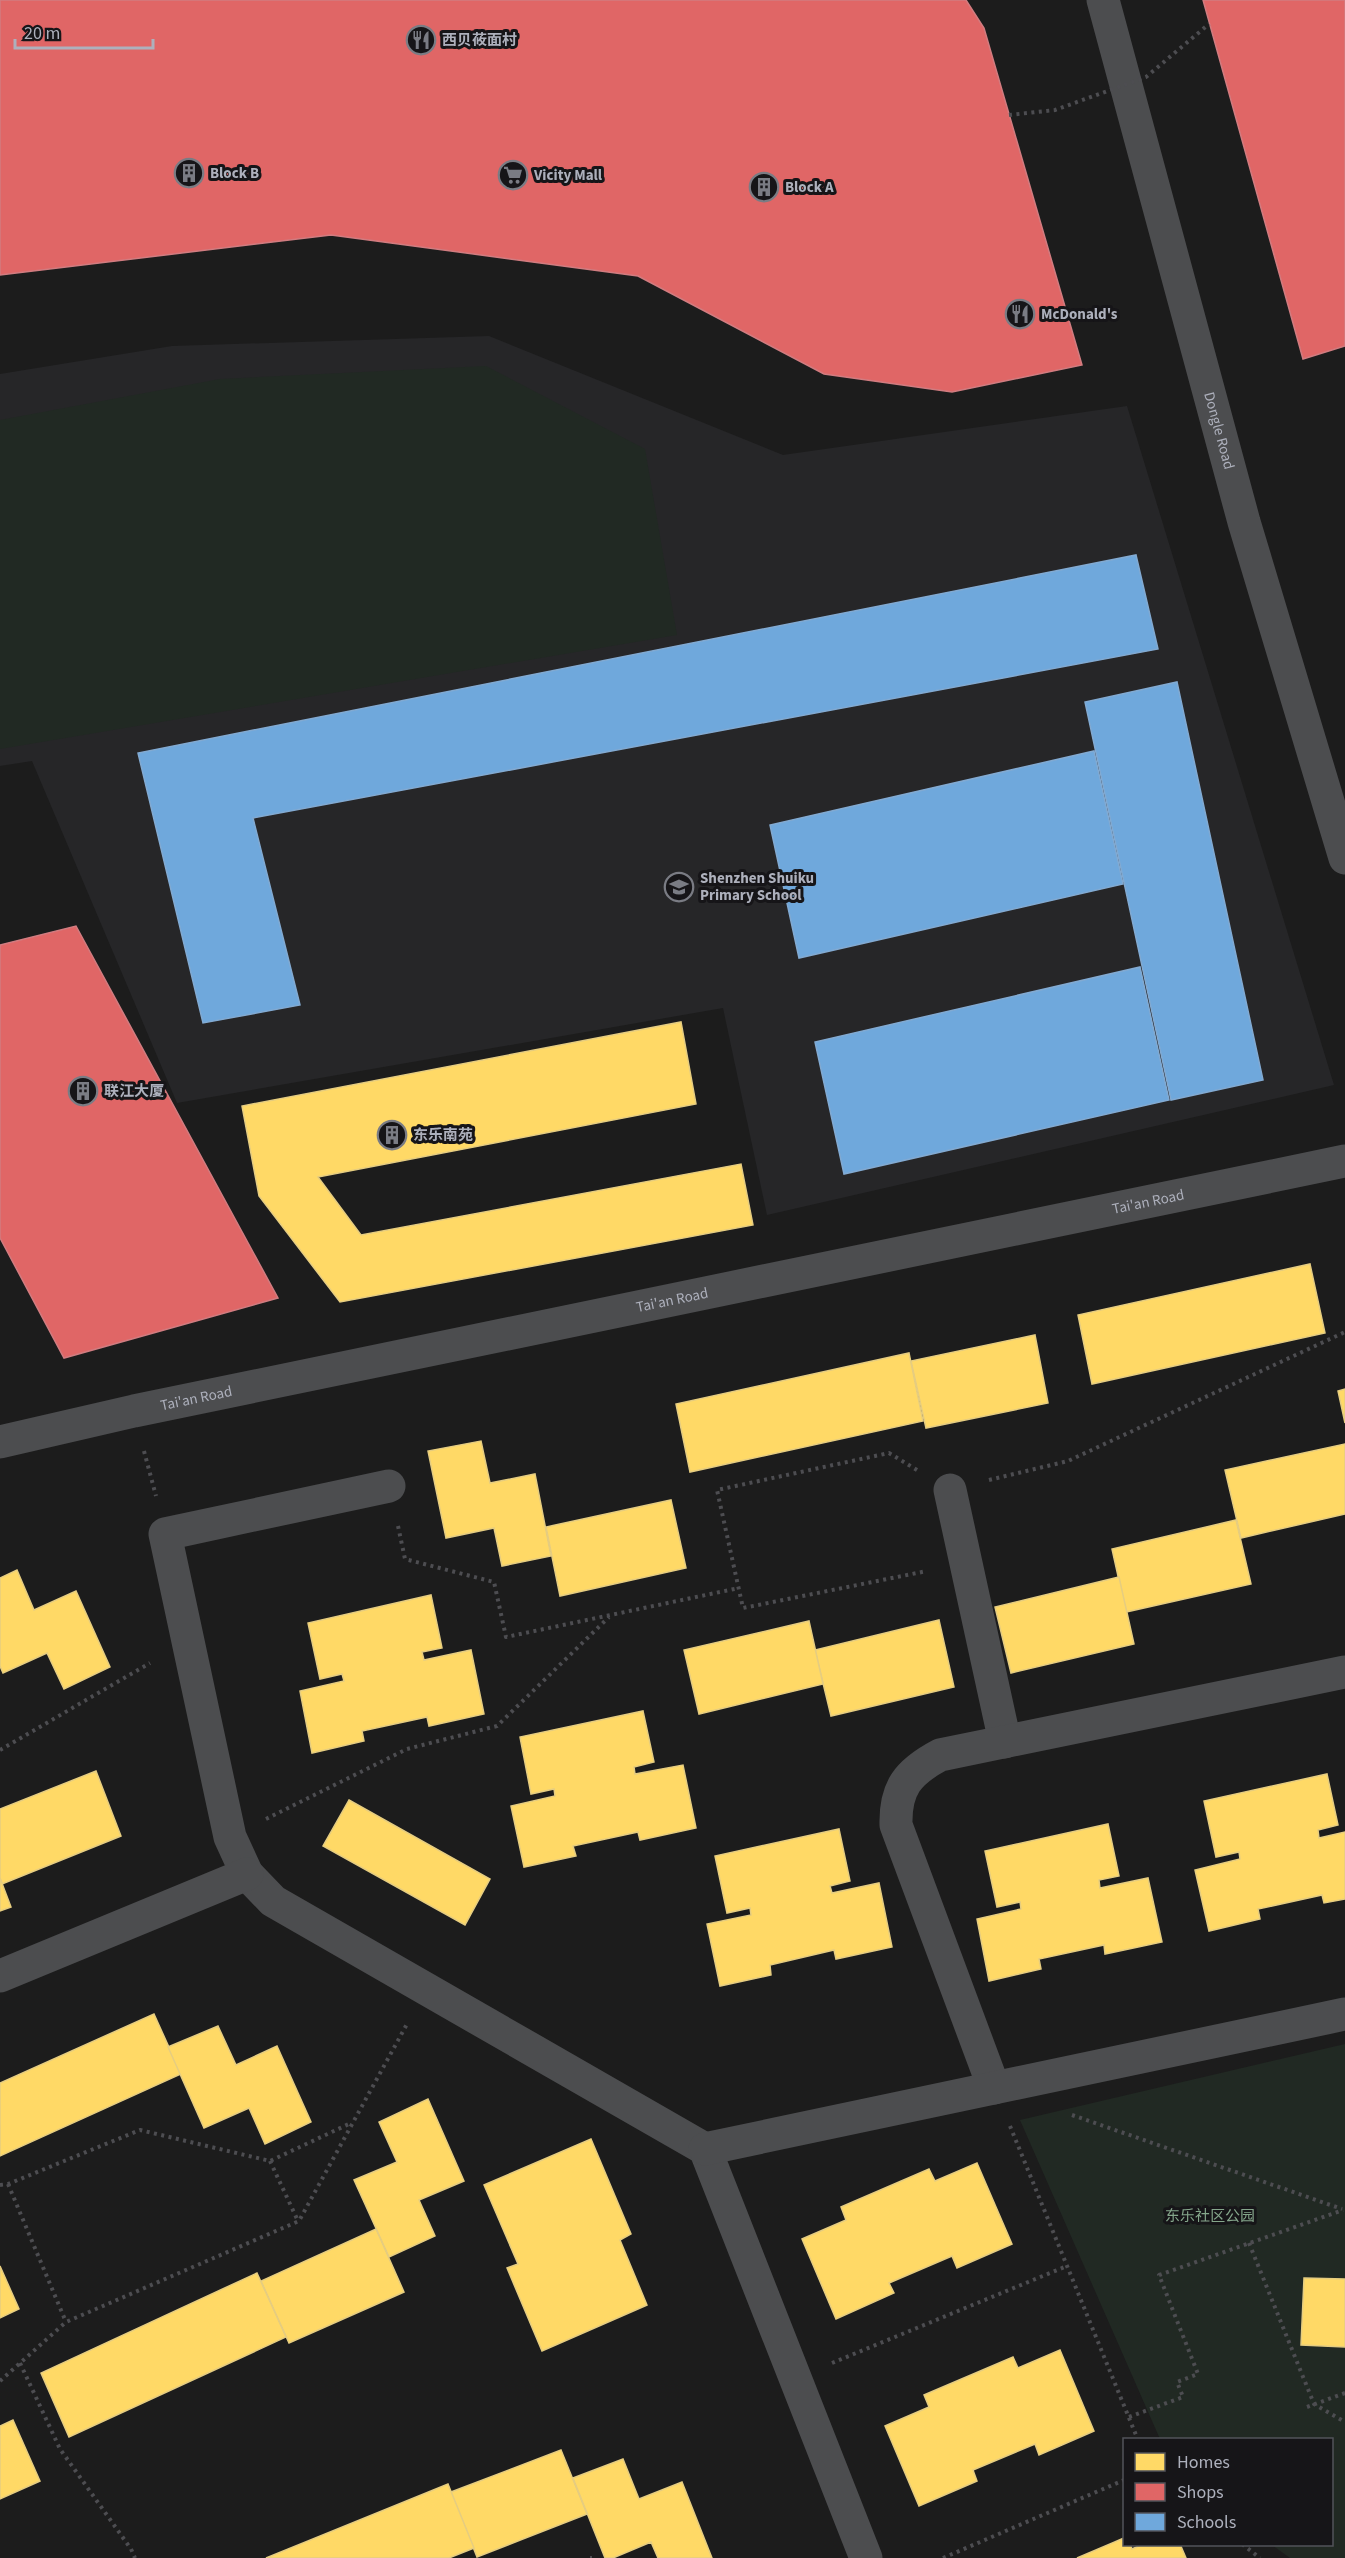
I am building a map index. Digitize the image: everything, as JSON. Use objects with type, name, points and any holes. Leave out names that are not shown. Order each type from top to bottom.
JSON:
[{"type":"street","name":"Dongle Road","points":[[1103,0],[1244,522],[1345,858]]},
{"type":"street","name":"Tai'an Road","points":[[0,1442],[134,1411],[1345,1161]]},
{"type":"street","points":[[389,1486],[165,1534],[230,1837],[247,1874],[273,1901],[705,2149],[866,2558]]},
{"type":"street","points":[[950,1490],[1005,1742]]},
{"type":"street","points":[[994,2088],[896,1825],[895,1804],[903,1783],[920,1766],[940,1755],[1345,1672]]},
{"type":"street","points":[[0,1976],[247,1874]]},
{"type":"street","points":[[705,2149],[1345,2014]]},
{"type":"path","points":[[1009,115],[1055,110],[1146,77],[1209,24]]},
{"type":"path","points":[[134,1411],[165,1534]]},
{"type":"path","points":[[389,1486],[405,1560],[495,1582],[506,1637],[739,1588]]},
{"type":"path","points":[[230,1837],[407,1749],[497,1726],[609,1616]]},
{"type":"path","points":[[0,1749],[188,1641]]},
{"type":"path","points":[[0,2381],[66,2322],[298,2222],[426,1989]]},
{"type":"path","points":[[994,2088],[1138,2438]]},
{"type":"path","points":[[1062,2112],[1344,2210]]},
{"type":"path","points":[[0,2185],[8,2184],[140,2130],[270,2161],[352,2123]]},
{"type":"path","points":[[270,2161],[298,2222]]},
{"type":"path","points":[[8,2184],[66,2322]]},
{"type":"path","points":[[1129,2417],[1183,2397],[1177,2382],[1198,2374],[1159,2275],[1344,2210]]},
{"type":"path","points":[[1249,2243],[1314,2404],[1345,2422]]},
{"type":"path","points":[[796,2378],[1067,2266]]},
{"type":"path","points":[[20,2362],[60,2449],[131,2549],[135,2558]]},
{"type":"path","points":[[1307,2407],[1345,2393]]},
{"type":"path","points":[[943,2558],[1123,2481]]},
{"type":"path","points":[[1245,2546],[1260,2558]]},
{"type":"shaded area","name":"Shenzhen Shuiku Primary School","points":[[489,336],[783,455],[1127,406],[1334,1085],[767,1215],[723,1008],[177,1103],[32,761],[0,766],[0,374],[172,346]]},
{"type":"green space","points":[[486,366],[645,449],[677,635],[0,749],[0,420],[220,379]]},
{"type":"green space","name":"东乐社区公园","points":[[1345,2044],[1345,2558],[1290,2558],[1273,2546],[1333,2546],[1333,2438],[1160,2438],[1020,2120]]},
{"type":"building: Homes","points":[[1345,76],[1345,134],[1275,162],[1255,112]]},
{"type":"building: Homes","name":"Block A","points":[[551,90],[743,137],[1012,167],[993,311],[836,296],[690,264],[513,206]]},
{"type":"building: Homes","name":"Block B","points":[[317,93],[377,94],[379,205],[120,206],[0,248],[0,141],[81,113],[162,99]]},
{"type":"building: Homes","points":[[1328,169],[1345,176],[1345,231],[1309,216]]},
{"type":"building: Homes","points":[[57,979],[58,988],[76,984],[82,1008],[95,1006],[98,1021],[123,1016],[130,1051],[108,1056],[110,1072],[78,1078],[80,1090],[28,1101],[24,1085],[0,1090],[0,984],[17,980],[18,988]]},
{"type":"building: Homes","name":"东乐南苑","points":[[681,1022],[696,1104],[318,1177],[361,1235],[741,1164],[753,1225],[340,1302],[259,1196],[242,1106]]},
{"type":"building: Homes","points":[[182,1184],[244,1289],[86,1328],[29,1224]]},
{"type":"building: Homes","points":[[1310,1264],[1325,1333],[1092,1384],[1078,1315]]},
{"type":"building: Homes","points":[[1035,1335],[1048,1403],[926,1428],[911,1361]]},
{"type":"building: Homes","points":[[909,1353],[923,1421],[690,1472],[676,1404]]},
{"type":"building: Homes","points":[[1345,1389],[1345,1423],[1338,1391]]},
{"type":"building: Homes","points":[[481,1441],[490,1483],[535,1474],[551,1556],[502,1566],[494,1528],[446,1538],[428,1451]]},
{"type":"building: Homes","points":[[1345,1444],[1345,1514],[1241,1538],[1225,1470]]},
{"type":"building: Homes","points":[[671,1500],[686,1568],[560,1596],[546,1527]]},
{"type":"building: Homes","points":[[1236,1520],[1251,1584],[1126,1612],[1112,1549]]},
{"type":"building: Homes","points":[[17,1570],[34,1610],[76,1591],[110,1667],[64,1689],[47,1653],[3,1673],[0,1666],[0,1578]]},
{"type":"building: Homes","points":[[1119,1577],[1134,1644],[1011,1673],[995,1607]]},
{"type":"building: Homes","points":[[431,1595],[442,1648],[422,1652],[424,1660],[471,1650],[484,1714],[429,1726],[427,1717],[362,1731],[364,1741],[312,1753],[300,1691],[344,1681],[342,1674],[320,1679],[308,1623]]},
{"type":"building: Homes","points":[[939,1620],[954,1687],[831,1716],[815,1650]]},
{"type":"building: Homes","points":[[809,1621],[823,1684],[699,1714],[684,1650]]},
{"type":"building: Homes","points":[[643,1711],[654,1762],[634,1767],[635,1774],[683,1765],[696,1828],[640,1840],[638,1832],[573,1846],[576,1856],[524,1867],[511,1806],[555,1796],[554,1789],[531,1794],[520,1737]]},
{"type":"building: Homes","points":[[96,1771],[121,1836],[2,1884],[0,1878],[0,1809]]},
{"type":"building: Homes","points":[[1327,1774],[1338,1825],[1318,1830],[1319,1838],[1345,1832],[1345,1899],[1324,1903],[1322,1895],[1258,1909],[1260,1919],[1209,1931],[1195,1870],[1240,1859],[1239,1852],[1216,1857],[1204,1801]]},
{"type":"building: Homes","points":[[349,1800],[490,1879],[465,1925],[323,1846]]},
{"type":"building: Homes","points":[[1108,1824],[1119,1876],[1099,1880],[1100,1888],[1148,1878],[1162,1942],[1105,1954],[1104,1945],[1039,1959],[1041,1969],[989,1981],[977,1919],[1021,1909],[1020,1902],[997,1907],[985,1851]]},
{"type":"building: Homes","points":[[839,1829],[850,1881],[830,1886],[832,1893],[879,1883],[892,1947],[836,1959],[834,1950],[770,1965],[771,1975],[720,1986],[707,1924],[751,1915],[750,1908],[727,1913],[715,1856]]},
{"type":"building: Homes","points":[[0,1878],[11,1907],[0,1911]]},
{"type":"building: Homes","points":[[154,2014],[181,2074],[0,2156],[0,2083]]},
{"type":"building: Homes","points":[[218,2026],[236,2065],[277,2046],[311,2122],[265,2144],[249,2108],[204,2128],[168,2047]]},
{"type":"building: Homes","points":[[428,2099],[464,2181],[419,2200],[435,2236],[389,2257],[354,2180],[397,2162],[379,2122]]},
{"type":"building: Homes","points":[[591,2139],[631,2234],[620,2240],[647,2305],[542,2351],[507,2268],[518,2264],[484,2185]]},
{"type":"building: Homes","points":[[977,2163],[1012,2244],[957,2268],[952,2256],[889,2283],[894,2293],[836,2319],[802,2239],[846,2220],[841,2207],[929,2169],[935,2181]]},
{"type":"building: Homes","points":[[376,2229],[404,2292],[289,2343],[261,2281]]},
{"type":"building: Homes","points":[[0,2266],[19,2309],[0,2318]]},
{"type":"building: Homes","points":[[257,2273],[286,2337],[69,2437],[41,2373]]},
{"type":"building: Homes","points":[[1304,2278],[1345,2279],[1345,2347],[1301,2345]]},
{"type":"building: Homes","points":[[1060,2350],[1094,2431],[1039,2455],[1035,2444],[973,2470],[977,2481],[919,2506],[885,2426],[929,2407],[924,2395],[1013,2357],[1018,2368]]},
{"type":"building: Homes","points":[[13,2420],[40,2481],[0,2499],[0,2426]]},
{"type":"building: Homes","points":[[561,2450],[587,2514],[477,2557],[451,2492]]},
{"type":"building: Homes","points":[[623,2459],[639,2499],[682,2482],[712,2558],[658,2558],[651,2542],[613,2558],[605,2558],[573,2478]]},
{"type":"building: Homes","points":[[448,2484],[474,2548],[449,2558],[266,2558]]},
{"type":"building: Homes","points":[[1123,2538],[1123,2546],[1131,2546],[1132,2549],[1139,2546],[1181,2546],[1186,2558],[1077,2558]]},
{"type":"building: Shops","name":"Vicity Mall","points":[[0,0],[966,0],[984,28],[1082,365],[952,392],[824,374],[638,276],[331,235],[0,275]]},
{"type":"building: Shops","points":[[1203,0],[1345,0],[1345,346],[1303,359]]},
{"type":"building: Shops","name":"联江大厦","points":[[76,926],[278,1298],[64,1358],[0,1238],[0,945]]},
{"type":"building: Schools","points":[[1136,555],[1158,649],[253,818],[300,1005],[203,1023],[138,753]]},
{"type":"building: Schools","points":[[1177,682],[1263,1080],[1171,1100],[1085,702]]},
{"type":"building: Schools","points":[[1094,751],[1123,884],[799,958],[770,825]]},
{"type":"building: Schools","points":[[1140,967],[1169,1100],[844,1174],[815,1042]]},
{"type":"place","name":"西贝莜面村","points":[[421,40]]},
{"type":"place","name":"Block B","points":[[189,173]]},
{"type":"place","name":"Vicity Mall","points":[[513,175]]},
{"type":"place","name":"Block A","points":[[764,187]]},
{"type":"place","name":"McDonald's","points":[[1020,314]]},
{"type":"place","name":"Shenzhen Shuiku Primary School","points":[[679,887]]},
{"type":"place","name":"联江大厦","points":[[83,1091]]},
{"type":"place","name":"东乐南苑","points":[[392,1135]]}]
